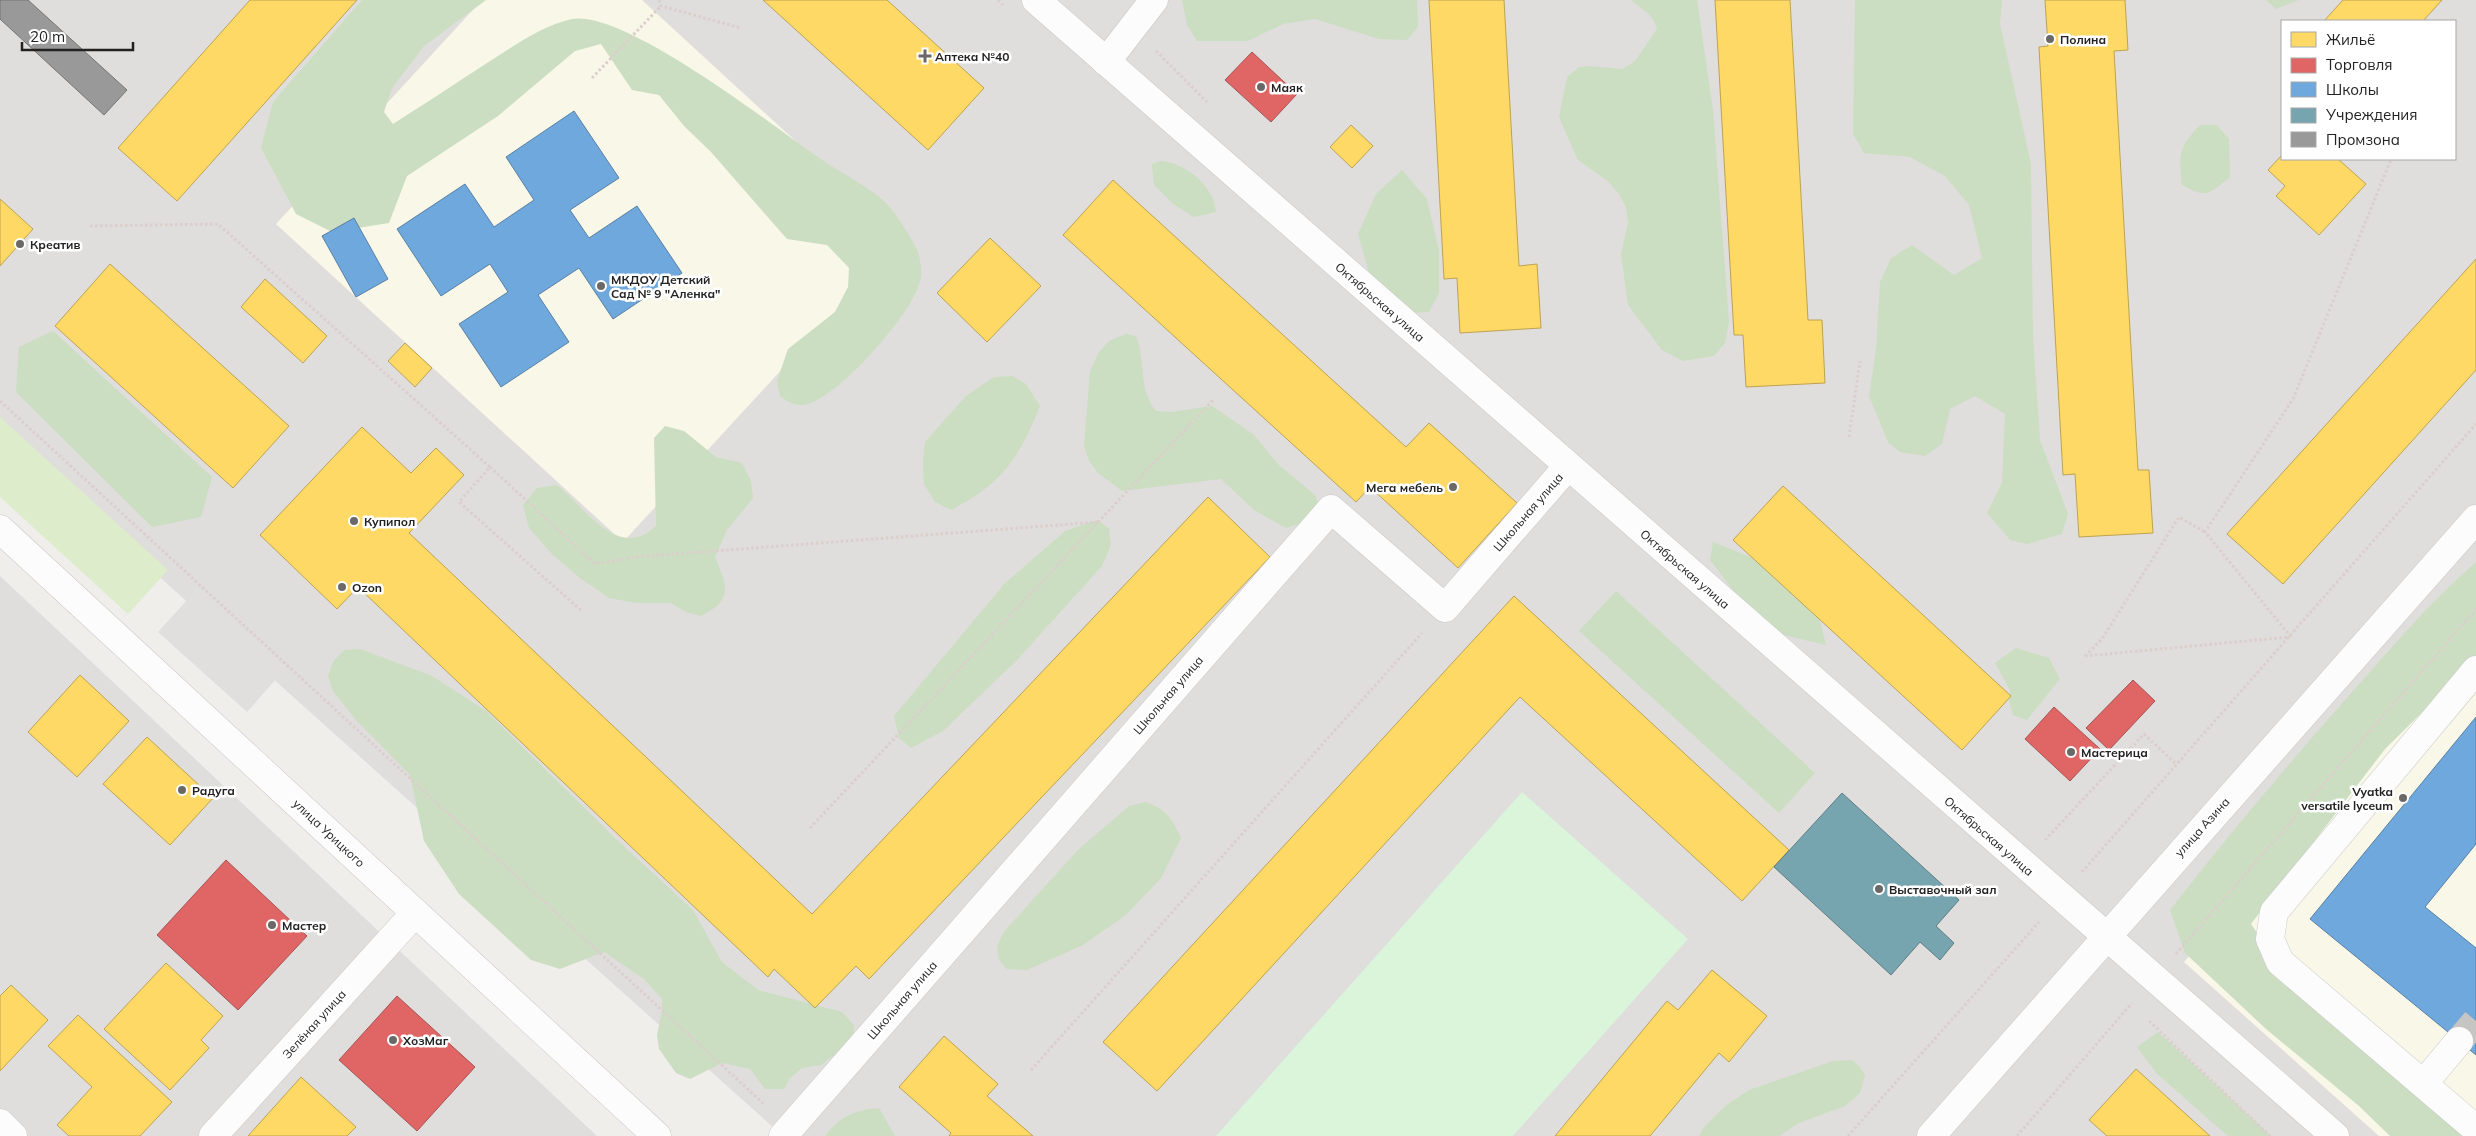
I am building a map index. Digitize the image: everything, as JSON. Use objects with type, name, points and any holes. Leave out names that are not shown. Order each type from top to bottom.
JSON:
[{"type":"street","name":"Октябрьская улица","points":[[1036,0],[2335,1136]]},
{"type":"street","points":[[1106,62],[1154,0]]},
{"type":"street","name":"Школьная улица","points":[[786,1132],[1331,509],[1445,608],[1568,466]]},
{"type":"street","name":"улица Азина","points":[[1930,1136],[2476,519]]},
{"type":"street","name":"улица Урицкого","points":[[0,529],[657,1136]]},
{"type":"street","points":[[2476,670],[2274,912],[2270,939],[2280,962],[2476,1129]]},
{"type":"street","name":"Зелёная улица","points":[[213,1136],[415,913]]},
{"type":"street","points":[[2424,1083],[2459,1041]]},
{"type":"street","points":[[0,1123],[14,1136]]},
{"type":"path","points":[[659,0],[661,6]]},
{"type":"path","points":[[661,6],[741,28]]},
{"type":"path","points":[[592,78],[661,6]]},
{"type":"path","points":[[2205,532],[2293,399],[2390,162],[2389,160]]},
{"type":"path","points":[[90,226],[218,224],[490,467],[594,564],[635,557],[1098,522]]},
{"type":"path","points":[[1849,437],[1860,361]]},
{"type":"path","points":[[810,828],[1214,399]]},
{"type":"path","points":[[0,401],[786,1132]]},
{"type":"path","points":[[2291,637],[2205,532],[2178,517],[2102,639],[2085,656],[2291,637],[2476,424]]},
{"type":"path","points":[[490,467],[459,502],[583,612]]},
{"type":"path","points":[[1030,1070],[1445,608]]},
{"type":"path","points":[[2017,1136],[2476,609]]},
{"type":"path","points":[[2022,864],[2144,734],[2176,764]]},
{"type":"path","points":[[2131,1004],[2138,1010]]},
{"type":"path","points":[[2145,1017],[2270,1136]]},
{"type":"shaded area","points":[[0,0],[2476,0],[2476,1136],[783,1136],[0,434]]},
{"type":"shaded area","name":"МКДОУ Детский Сад № 9 \"Аленка\"","points":[[482,0],[642,0],[902,239],[623,542],[276,224]]},
{"type":"shaded area","points":[[0,576],[597,1136],[0,1136]]},
{"type":"shaded area","points":[[198,588],[286,668],[247,712],[158,632]]},
{"type":"shaded area","name":"Vyatka versatile lyceum","points":[[2476,634],[2476,1136],[2379,1136],[2184,962]]},
{"type":"green space","points":[[362,0],[486,0],[424,46],[392,88],[384,112],[393,124],[515,45],[537,32],[560,22],[572,19],[595,21],[625,32],[660,49],[732,96],[823,161],[867,188],[884,201],[904,227],[919,255],[921,277],[916,292],[906,310],[875,350],[838,385],[822,397],[808,404],[800,405],[786,401],[780,396],[777,381],[788,349],[835,312],[848,287],[849,268],[827,245],[787,239],[711,152],[684,126],[659,95],[632,90],[601,44],[575,51],[498,116],[407,176],[389,223],[332,232],[296,214],[261,148],[273,102]]},
{"type":"green space","points":[[1182,0],[1417,0],[1418,27],[1407,40],[1379,39],[1315,19],[1283,24],[1248,41],[1197,41],[1187,25]]},
{"type":"green space","points":[[1631,0],[1697,0],[1713,110],[1729,322],[1725,343],[1714,356],[1683,361],[1662,350],[1628,305],[1621,254],[1628,223],[1626,207],[1619,194],[1609,182],[1578,160],[1559,117],[1567,77],[1579,67],[1590,66],[1622,69],[1635,61],[1657,29],[1650,15]]},
{"type":"green space","points":[[1855,0],[2002,0],[2000,24],[2031,164],[2033,337],[2040,440],[2068,514],[2062,534],[2027,544],[2010,540],[1987,513],[2002,483],[2005,414],[1975,396],[1950,409],[1942,444],[1925,456],[1900,452],[1888,442],[1869,396],[1876,349],[1880,282],[1891,258],[1912,245],[1954,275],[1982,258],[1969,205],[1945,176],[1910,157],[1864,153],[1853,134]]},
{"type":"green space","points":[[2266,0],[2299,0],[2276,9]]},
{"type":"green space","points":[[2200,125],[2217,125],[2229,139],[2230,177],[2208,193],[2197,192],[2182,185],[2180,166],[2182,152],[2187,140]]},
{"type":"green space","points":[[1161,161],[1180,166],[1197,178],[1210,193],[1216,212],[1194,217],[1173,204],[1154,185],[1152,164]]},
{"type":"green space","points":[[1402,170],[1427,199],[1439,251],[1439,293],[1429,312],[1405,313],[1373,286],[1358,234],[1376,194]]},
{"type":"green space","points":[[53,331],[212,477],[201,517],[152,527],[16,392],[19,347]]},
{"type":"green space","points":[[1126,334],[1136,336],[1141,355],[1144,384],[1150,402],[1156,411],[1171,412],[1212,406],[1253,434],[1279,465],[1315,495],[1318,504],[1313,520],[1286,528],[1254,510],[1221,479],[1122,491],[1098,473],[1089,461],[1084,446],[1090,371],[1099,352],[1109,341]]},
{"type":"green space","points":[[1012,376],[1026,384],[1040,406],[1016,455],[996,479],[969,500],[951,510],[935,502],[924,484],[923,462],[925,442],[966,396],[994,377]]},
{"type":"green space","points":[[0,417],[168,570],[128,614],[0,497]]},
{"type":"green space","points":[[665,426],[684,431],[716,457],[742,463],[751,481],[753,498],[727,530],[715,557],[725,584],[723,598],[712,610],[701,616],[686,612],[671,603],[636,603],[609,598],[580,578],[552,554],[529,528],[523,505],[537,488],[557,485],[590,517],[615,535],[628,538],[642,535],[656,526],[654,438]]},
{"type":"green space","points":[[1097,520],[1109,528],[1111,545],[1102,566],[1017,660],[943,731],[911,748],[899,738],[894,716],[1005,583],[1065,531]]},
{"type":"green space","points":[[1713,542],[1765,563],[1814,596],[1826,645],[1779,634],[1743,603],[1710,560]]},
{"type":"green space","points":[[2476,562],[2476,659],[2385,749],[2251,924],[2296,989],[2468,1136],[2390,1136],[2359,1106],[2266,1029],[2185,953],[2170,910],[2237,826],[2329,718],[2443,592]]},
{"type":"green space","points":[[1616,591],[1815,773],[1779,813],[1579,631]]},
{"type":"green space","points":[[2016,648],[2049,658],[2060,679],[2027,720],[2013,715],[2009,701],[2010,690],[1995,663]]},
{"type":"green space","points":[[360,649],[432,676],[485,710],[616,839],[693,910],[722,962],[758,990],[842,1012],[854,1025],[853,1040],[821,1065],[802,1068],[790,1078],[784,1089],[765,1089],[750,1069],[722,1063],[690,1079],[676,1073],[659,1049],[657,1035],[662,1011],[662,999],[644,979],[604,952],[560,969],[531,960],[459,894],[424,841],[410,775],[356,720],[333,691],[328,676],[333,662],[344,650]]},
{"type":"green space","points":[[1522,792],[1688,939],[1513,1136],[1216,1136]]},
{"type":"green space","points":[[1146,802],[1159,808],[1168,816],[1181,838],[1161,878],[1126,915],[1083,945],[1027,970],[1007,969],[999,959],[997,948],[1008,927],[1078,850],[1129,806]]},
{"type":"green space","points":[[2158,1032],[2271,1136],[2228,1136],[2157,1074],[2137,1047]]},
{"type":"green space","points":[[1852,1060],[1865,1075],[1860,1093],[1845,1106],[1799,1123],[1779,1136],[1699,1136],[1704,1127],[1725,1106],[1749,1090],[1833,1061]]},
{"type":"green space","points":[[879,1108],[895,1136],[825,1136],[836,1123],[849,1115],[863,1110]]},
{"type":"building: Жильё","points":[[250,0],[357,0],[177,201],[118,148]]},
{"type":"building: Жильё","points":[[763,0],[887,0],[984,88],[928,150]]},
{"type":"building: Жильё","points":[[1429,0],[1504,0],[1519,266],[1537,264],[1541,328],[1460,333],[1457,278],[1444,279]]},
{"type":"building: Жильё","points":[[1715,0],[1790,0],[1808,320],[1822,320],[1825,383],[1746,387],[1743,335],[1734,335]]},
{"type":"building: Жильё","points":[[2045,0],[2125,0],[2128,50],[2114,51],[2138,470],[2149,470],[2153,533],[2079,537],[2075,474],[2063,475],[2039,47],[2048,46]]},
{"type":"building: Жильё","points":[[2343,0],[2442,0],[2424,20],[2325,20]]},
{"type":"building: Жильё","points":[[1351,125],[1373,146],[1352,168],[1330,147]]},
{"type":"building: Жильё","points":[[2281,156],[2281,160],[2339,160],[2366,184],[2319,235],[2276,196],[2285,186],[2268,170]]},
{"type":"building: Жильё","points":[[1113,180],[1406,447],[1429,423],[1517,503],[1458,568],[1370,487],[1356,502],[1063,235]]},
{"type":"building: Жильё","points":[[0,199],[33,229],[0,266]]},
{"type":"building: Жильё","points":[[990,238],[1041,286],[987,342],[937,293]]},
{"type":"building: Жильё","points":[[2476,259],[2476,370],[2283,584],[2227,534]]},
{"type":"building: Жильё","points":[[110,264],[289,426],[233,488],[55,326]]},
{"type":"building: Жильё","points":[[265,279],[327,336],[303,363],[241,307]]},
{"type":"building: Жильё","points":[[405,343],[432,368],[415,387],[388,361]]},
{"type":"building: Жильё","points":[[362,427],[411,473],[436,448],[464,475],[409,533],[812,914],[1208,497],[1270,557],[869,979],[856,966],[815,1008],[774,969],[768,977],[358,587],[337,609],[260,535]]},
{"type":"building: Жильё","points":[[1783,486],[2011,696],[1962,750],[1733,540]]},
{"type":"building: Жильё","points":[[1514,596],[1789,850],[1742,901],[1520,697],[1157,1091],[1103,1042]]},
{"type":"building: Жильё","points":[[80,675],[129,721],[77,777],[28,732]]},
{"type":"building: Жильё","points":[[147,737],[213,798],[170,845],[103,784]]},
{"type":"building: Жильё","points":[[166,963],[223,1016],[201,1040],[209,1048],[170,1090],[104,1029]]},
{"type":"building: Жильё","points":[[1712,970],[1767,1016],[1729,1062],[1719,1053],[1650,1136],[1555,1136],[1667,1001],[1678,1010]]},
{"type":"building: Жильё","points":[[11,985],[48,1020],[0,1071],[0,996]]},
{"type":"building: Жильё","points":[[78,1015],[172,1102],[140,1136],[69,1136],[57,1125],[92,1087],[48,1046]]},
{"type":"building: Жильё","points":[[944,1036],[998,1084],[987,1096],[1033,1136],[949,1136],[951,1133],[899,1087]]},
{"type":"building: Жильё","points":[[2136,1069],[2210,1136],[2107,1136],[2089,1120]]},
{"type":"building: Жильё","points":[[301,1077],[356,1127],[347,1136],[248,1136]]},
{"type":"building: Торговля","name":"Маяк","points":[[1252,52],[1297,94],[1271,122],[1225,80]]},
{"type":"building: Торговля","points":[[2133,680],[2155,701],[2109,750],[2086,728]]},
{"type":"building: Торговля","points":[[2054,707],[2100,749],[2070,781],[2025,739]]},
{"type":"building: Торговля","points":[[226,860],[307,936],[238,1010],[157,935]]},
{"type":"building: Торговля","points":[[397,996],[475,1067],[417,1131],[339,1060]]},
{"type":"building: Школы","points":[[574,111],[619,178],[570,210],[589,238],[637,206],[682,273],[613,319],[579,268],[538,295],[569,342],[501,387],[459,324],[508,292],[490,264],[441,296],[397,229],[465,184],[494,227],[534,200],[506,157]]},
{"type":"building: Школы","points":[[354,218],[388,279],[356,297],[322,236]]},
{"type":"building: Школы","points":[[2476,717],[2476,844],[2425,907],[2476,948],[2476,1055],[2310,919]]},
{"type":"building: Учреждения","points":[[1842,793],[1959,900],[1936,926],[1954,943],[1940,960],[1920,942],[1891,975],[1774,867]]},
{"type":"building: Промзона","points":[[0,0],[28,0],[127,90],[104,115],[0,19]]},
{"type":"tunnel","points":[[2459,1041],[2476,1021]]},
{"type":"place","name":"Полина","points":[[2050,39]]},
{"type":"place","name":"Аптека №40","points":[[925,56]]},
{"type":"place","name":"Маяк","points":[[1261,87]]},
{"type":"place","name":"Креатив","points":[[20,244]]},
{"type":"place","name":"МКДОУ Детский Сад № 9 \"Аленка\"","points":[[601,286]]},
{"type":"place","name":"Мега мебель","points":[[1453,487]]},
{"type":"place","name":"Купипол","points":[[354,521]]},
{"type":"place","name":"Ozon","points":[[342,587]]},
{"type":"place","name":"Мастерица","points":[[2071,752]]},
{"type":"place","name":"Радуга","points":[[182,790]]},
{"type":"place","name":"Vyatka versatile lyceum","points":[[2403,798]]},
{"type":"place","name":"Выставочный зал","points":[[1879,889]]},
{"type":"place","name":"Мастер","points":[[272,925]]},
{"type":"place","name":"ХозМаг","points":[[393,1040]]}]
